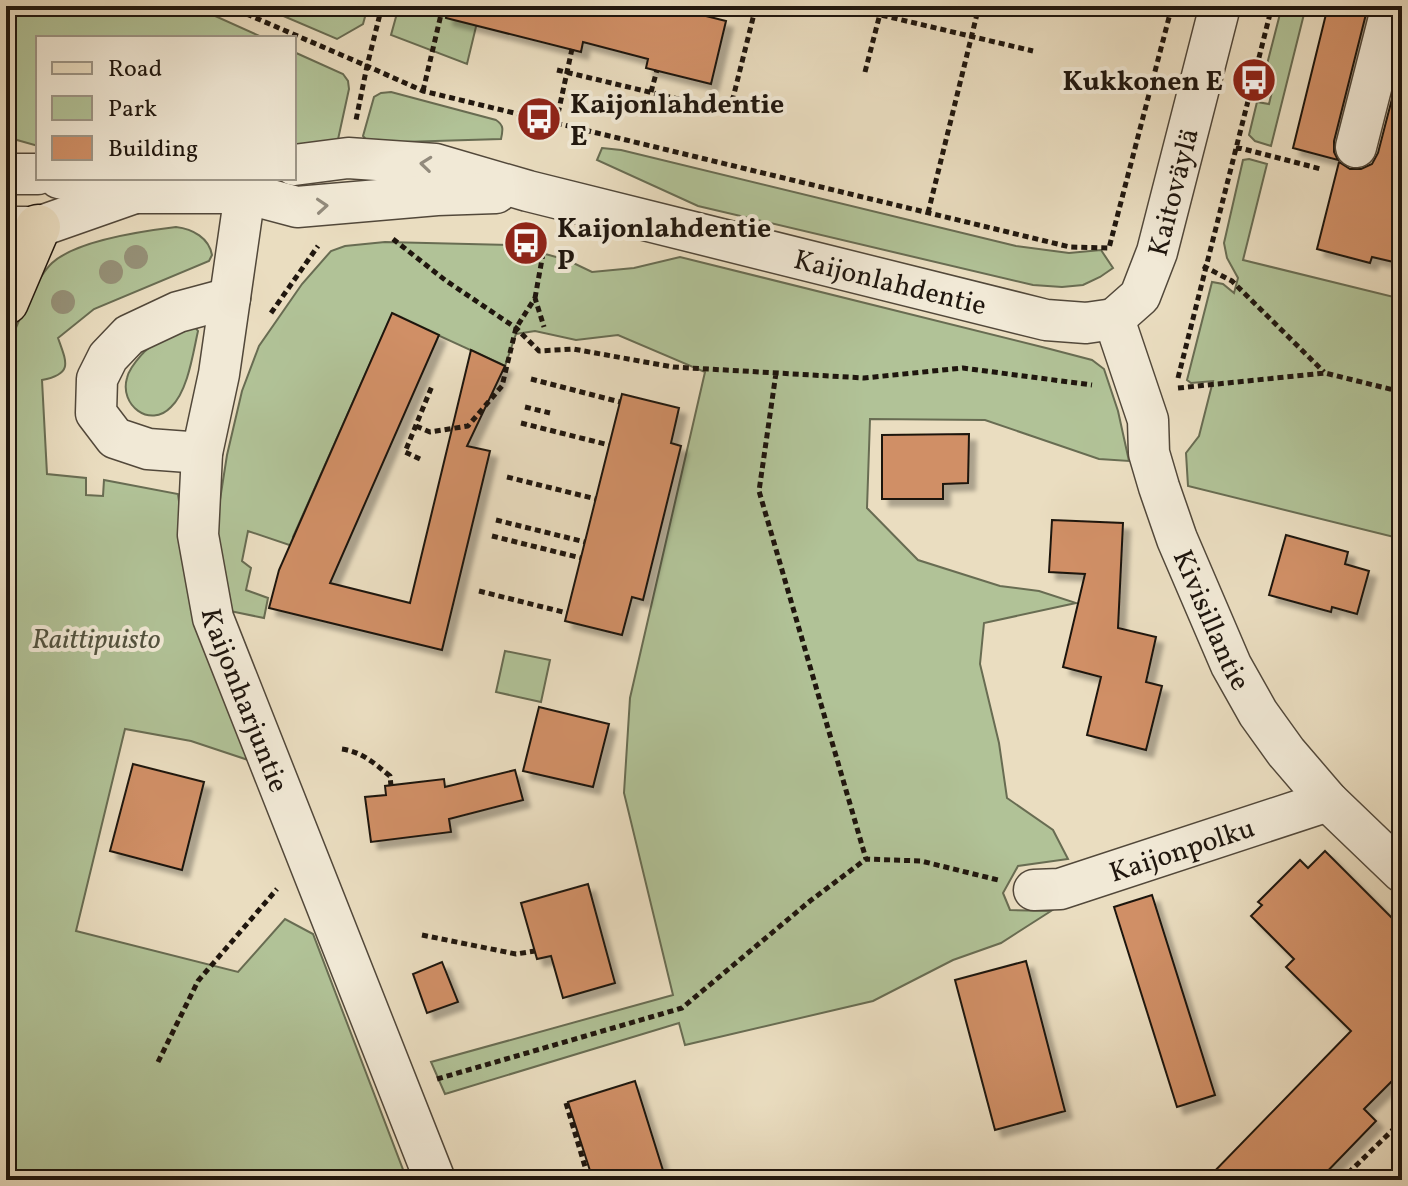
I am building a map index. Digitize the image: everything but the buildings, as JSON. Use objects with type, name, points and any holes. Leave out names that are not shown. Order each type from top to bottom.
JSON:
[{"type":"main road","points":[[6,302],[22,227]]},
{"type":"street","name":"Kaitoväylä","points":[[1114,319],[1140,296],[1157,252],[1220,6]]},
{"type":"street","points":[[1356,147],[1392,6]]},
{"type":"street","name":"Kaijonlahdentie","points":[[296,165],[348,158],[435,164],[528,191],[1046,320],[1086,323],[1114,319]]},
{"type":"street","points":[[6,174],[36,174]]},
{"type":"street","name":"Kaijonlahdentie","points":[[69,180],[136,193]]},
{"type":"street","name":"Kaijonlahdentie","points":[[22,227],[136,193],[259,186],[297,207],[528,191]]},
{"type":"street","name":"Kaijonharjuntie","points":[[259,186],[230,298],[219,374],[202,453],[198,535],[213,618],[435,1180]]},
{"type":"street","points":[[202,453],[148,449],[115,438],[96,413],[97,379],[108,357],[129,335],[178,312],[230,298]]},
{"type":"street","name":"Kivisillantie","points":[[1114,319],[1157,390],[1148,420],[1149,453],[1177,539],[1231,665],[1258,713],[1279,742],[1328,801],[1402,872]]},
{"type":"street","name":"Kaijonpolku","points":[[1034,890],[1060,889],[1328,801]]},
{"type":"path","points":[[382,6],[367,66],[423,91],[1070,247],[1109,248],[1172,6]]},
{"type":"path","points":[[423,91],[443,6]]},
{"type":"path","points":[[557,70],[716,108],[733,98],[756,6]]},
{"type":"path","points":[[843,6],[1033,51]]},
{"type":"path","points":[[865,72],[882,6]]},
{"type":"path","points":[[928,213],[979,6]]},
{"type":"path","points":[[1157,390],[1206,266],[1272,6]]},
{"type":"path","points":[[556,123],[572,49]]},
{"type":"path","points":[[651,92],[657,70]]},
{"type":"path","points":[[382,231],[445,280],[516,328],[539,351],[573,349],[673,367],[864,378],[963,368],[1157,390],[1325,373],[1402,392]]},
{"type":"path","points":[[416,426],[430,432],[468,426],[502,386],[516,328],[535,298],[544,248]]},
{"type":"path","points":[[1206,266],[1232,281],[1325,373]]},
{"type":"path","points":[[535,298],[544,327]]},
{"type":"path","points":[[776,373],[759,491],[866,859]]},
{"type":"path","points":[[531,379],[620,402]]},
{"type":"path","points":[[420,459],[405,452],[432,386]]},
{"type":"path","points":[[525,407],[550,413]]},
{"type":"path","points":[[521,423],[609,445]]},
{"type":"path","points":[[507,477],[596,499]]},
{"type":"path","points":[[496,520],[585,542]]},
{"type":"path","points":[[492,536],[581,558]]},
{"type":"path","points":[[479,591],[567,613]]},
{"type":"path","points":[[342,749],[355,751],[374,763],[390,776],[391,786]]},
{"type":"path","points":[[158,1062],[198,981],[307,855]]},
{"type":"path","points":[[399,1090],[682,1008],[810,901],[866,859],[921,861],[1034,890]]},
{"type":"path","points":[[422,935],[516,954],[535,951]]},
{"type":"path","points":[[566,1103],[589,1180]]},
{"type":"path","points":[[1341,1180],[1402,1121]]},
{"type":"green space","points":[[6,6],[193,6],[260,36],[36,36],[36,145],[6,134]]},
{"type":"green space","points":[[260,6],[368,6],[363,24],[337,39]]},
{"type":"green space","points":[[399,6],[481,6],[467,64],[391,35]]},
{"type":"green space","points":[[1282,6],[1306,6],[1271,146],[1255,141],[1249,135],[1257,102],[1269,104],[1275,79],[1264,76]]},
{"type":"green space","points":[[296,53],[343,74],[348,81],[337,144],[296,145]]},
{"type":"green space","points":[[391,92],[496,120],[502,128],[501,139],[369,143],[363,136],[374,97]]},
{"type":"green space","points":[[602,148],[621,150],[1016,246],[1069,253],[1101,250],[1113,268],[1083,285],[1033,285],[698,206],[597,160]]},
{"type":"green space","points":[[1243,160],[1267,164],[1243,260],[1402,299],[1402,539],[1188,486],[1186,453],[1199,436],[1213,381],[1191,383],[1187,380],[1212,282],[1223,284],[1234,293],[1238,278],[1227,258],[1224,243]]},
{"type":"green space","name":"Raittipuisto","points":[[176,227],[194,232],[204,239],[212,255],[209,261],[94,309],[58,338],[65,366],[59,374],[42,380],[47,474],[86,478],[86,495],[103,496],[104,480],[178,494],[194,610],[257,763],[191,741],[125,729],[76,931],[238,972],[285,919],[313,934],[407,1180],[6,1180],[6,352],[32,292],[52,263],[77,248],[94,243]]},
{"type":"green space","points":[[385,242],[511,245],[511,254],[534,258],[538,252],[567,260],[592,272],[634,268],[680,257],[1092,360],[1104,369],[1118,411],[1129,461],[1099,459],[985,420],[870,419],[867,508],[918,560],[1000,586],[1039,591],[1076,603],[984,623],[980,664],[999,743],[1007,798],[1053,830],[1068,859],[1018,866],[1003,893],[1010,910],[1051,911],[1001,943],[953,960],[873,1001],[685,1045],[679,1023],[445,1094],[431,1062],[673,995],[624,793],[630,698],[705,372],[618,335],[576,340],[535,331],[516,334],[505,366],[392,314],[293,537],[319,555],[248,531],[242,561],[251,568],[246,590],[268,598],[264,618],[225,610],[218,573],[217,519],[227,455],[242,391],[259,346],[302,284],[331,251],[345,246]]},
{"type":"green space","points":[[194,326],[198,331],[192,360],[177,400],[163,413],[154,416],[138,411],[132,405],[126,388],[132,367],[155,343]]},
{"type":"green space","points":[[505,651],[550,660],[541,702],[496,692]]},
{"type":"place","name":"Kukkonen E","points":[[1254,80]]},
{"type":"place","name":"Kaijonlahdentie E","points":[[539,119]]},
{"type":"place","name":"Kaijonlahdentie P","points":[[526,243]]}]
